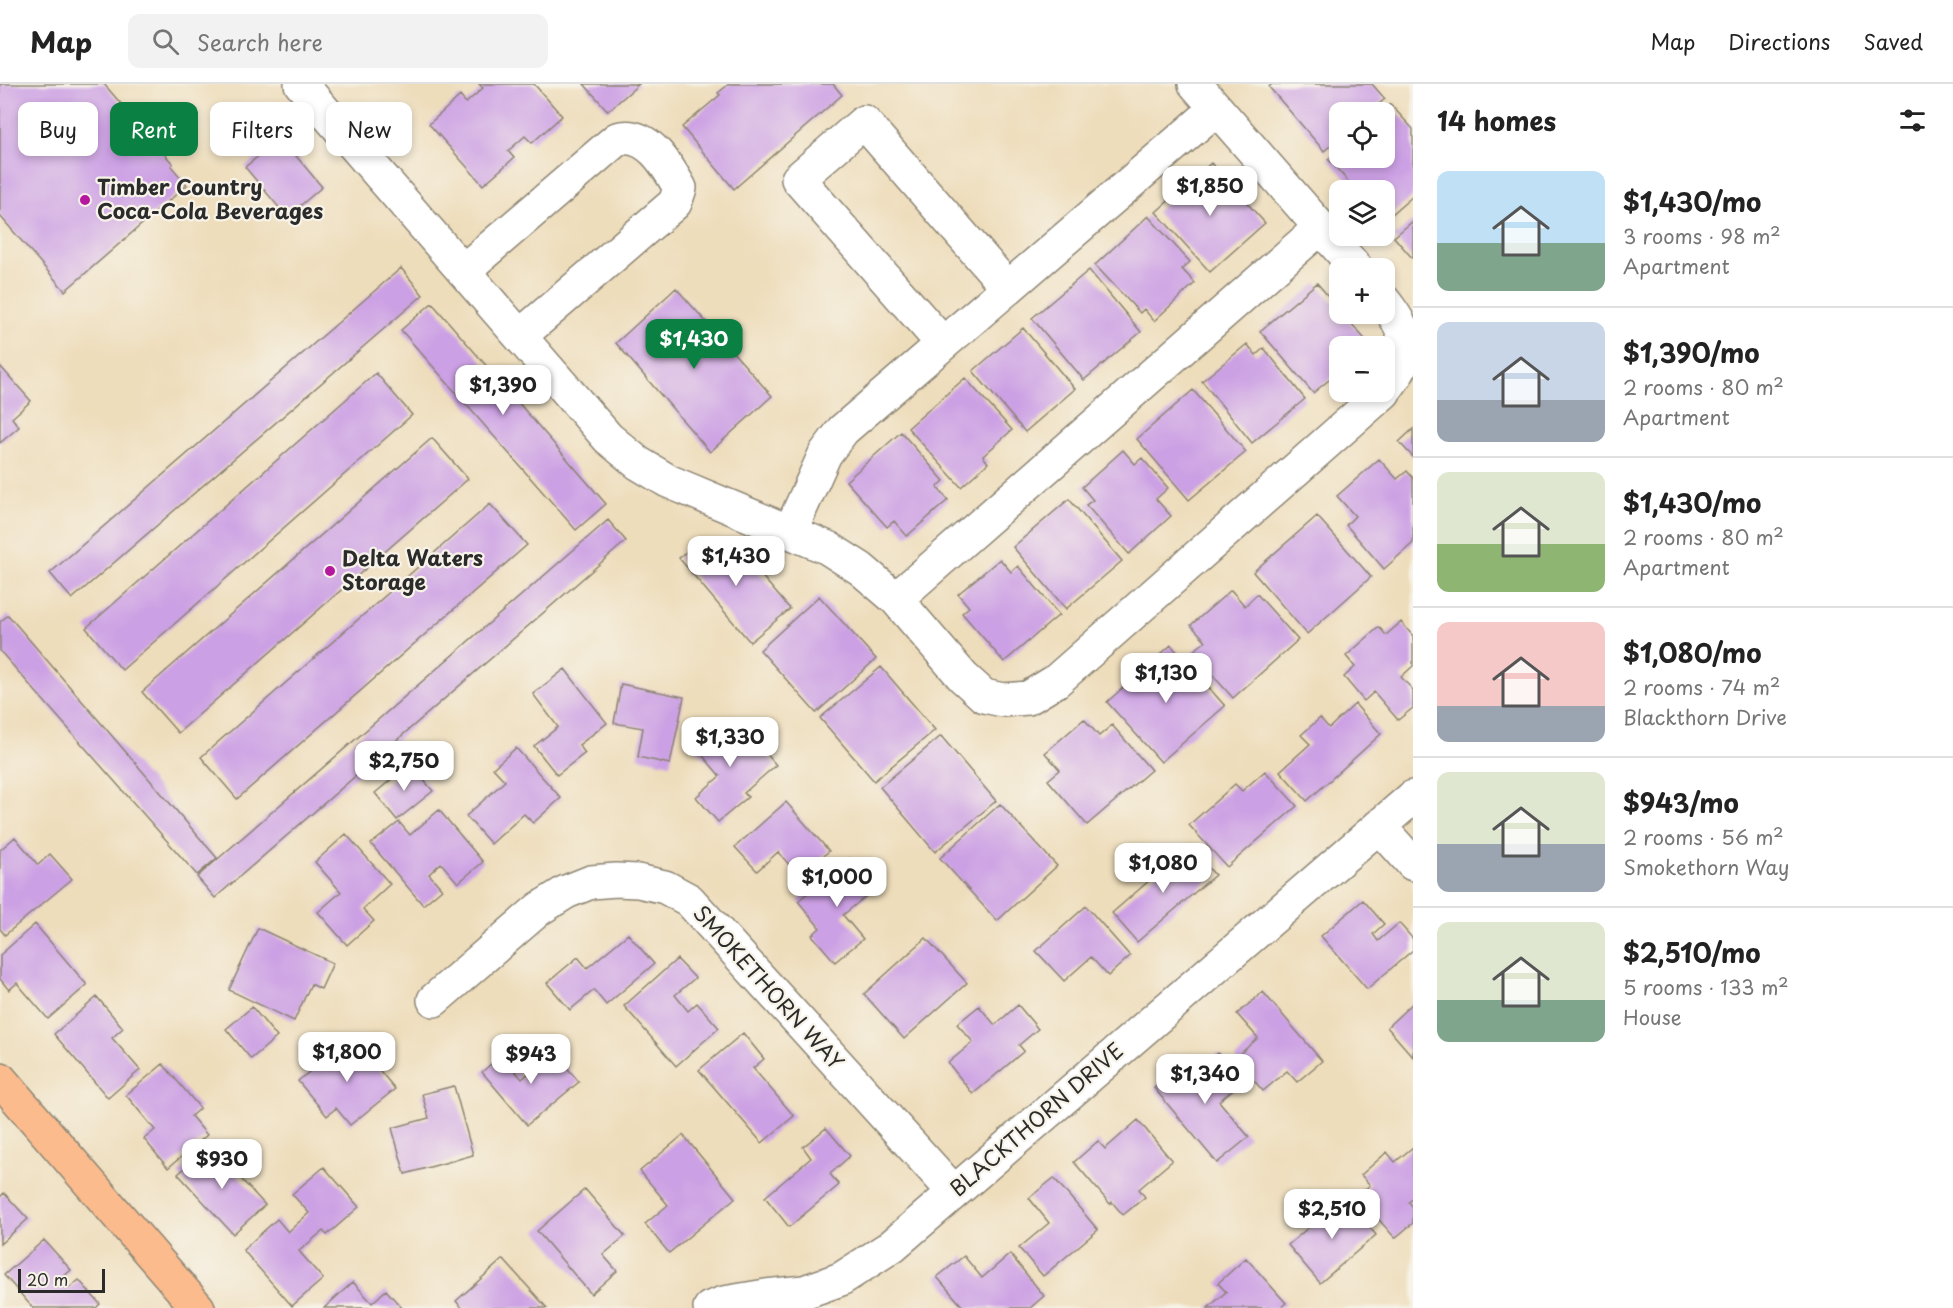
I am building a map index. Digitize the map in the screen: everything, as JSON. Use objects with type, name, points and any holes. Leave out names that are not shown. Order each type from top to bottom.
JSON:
[{"type":"main road","points":[[0,1079],[198,1308]]},
{"type":"street","points":[[301,84],[608,438],[638,463],[668,481],[828,548],[861,569],[896,599],[963,677],[984,696],[1003,700],[1028,698],[1056,681],[1372,402]]},
{"type":"street","points":[[1195,84],[1347,258]]},
{"type":"street","points":[[790,532],[825,454],[843,430],[1216,109]]},
{"type":"street","points":[[943,344],[798,179],[864,122],[1008,288]]},
{"type":"street","points":[[463,271],[617,139],[628,135],[646,142],[670,170],[680,188],[675,203],[520,336]]},
{"type":"street","points":[[896,599],[1320,228]]},
{"type":"street","points":[[1395,313],[1405,325],[1412,346],[1409,364],[1395,379]]},
{"type":"street","name":"BLACKTHORN DRIVE","points":[[710,1308],[724,1303],[804,1292],[841,1279],[892,1246],[953,1191],[1413,797]]},
{"type":"street","points":[[1379,826],[1413,864]]},
{"type":"street","name":"SMOKETHORN WAY","points":[[434,1000],[539,909],[566,892],[591,882],[616,880],[638,881],[665,887],[689,900],[953,1191]]},
{"type":"building","name":"Timber Country Coca-Cola Beverages","points":[[0,84],[104,84],[120,102],[110,102],[110,156],[166,156],[173,164],[171,166],[187,185],[65,291],[0,216]]},
{"type":"building","points":[[479,84],[534,84],[562,116],[532,143],[525,136],[508,151],[514,158],[483,185],[429,124],[460,96],[466,103],[483,88]]},
{"type":"building","points":[[584,84],[639,84],[608,111]]},
{"type":"building","points":[[729,84],[833,84],[842,95],[734,189],[682,127],[720,95],[718,93]]},
{"type":"building","points":[[1272,84],[1372,84],[1385,99],[1381,102],[1329,102],[1329,147],[1324,151],[1269,87]]},
{"type":"building","points":[[1395,109],[1413,129],[1413,196],[1395,212],[1395,180],[1347,180],[1336,168],[1395,168]]},
{"type":"building","points":[[259,156],[296,156],[322,187],[287,217],[245,167]]},
{"type":"building","points":[[1211,163],[1265,223],[1210,272],[1156,212]]},
{"type":"building","points":[[1148,216],[1190,262],[1182,269],[1195,283],[1154,321],[1144,309],[1140,313],[1095,265]]},
{"type":"building","points":[[1413,221],[1413,259],[1395,238]]},
{"type":"building","points":[[401,268],[423,295],[72,599],[50,573]]},
{"type":"building","points":[[1089,270],[1141,332],[1084,380],[1032,318]]},
{"type":"building","points":[[1317,283],[1329,297],[1329,324],[1352,324],[1362,336],[1329,336],[1329,380],[1313,393],[1260,331]]},
{"type":"building","points":[[676,288],[772,396],[710,452],[616,343]]},
{"type":"building","points":[[432,303],[606,504],[576,530],[401,330]]},
{"type":"building","points":[[1023,328],[1075,389],[1025,432],[973,371]]},
{"type":"building","points":[[1247,344],[1256,355],[1264,348],[1305,399],[1252,443],[1202,381]]},
{"type":"building","points":[[0,366],[31,401],[12,418],[19,427],[0,443]]},
{"type":"building","points":[[376,373],[412,415],[122,670],[86,628]]},
{"type":"building","points":[[965,378],[1012,430],[983,456],[988,463],[961,487],[908,428]]},
{"type":"building","points":[[1193,390],[1246,452],[1189,500],[1137,439]]},
{"type":"building","points":[[1413,429],[1413,457],[1399,442]]},
{"type":"building","points":[[901,432],[944,481],[937,487],[948,500],[907,536],[894,521],[887,527],[846,481]]},
{"type":"building","points":[[432,438],[468,479],[178,733],[142,692]]},
{"type":"building","points":[[1123,450],[1135,464],[1142,458],[1168,488],[1156,499],[1171,516],[1129,554],[1086,505],[1093,500],[1082,487]]},
{"type":"building","points":[[1379,459],[1397,479],[1407,471],[1413,478],[1413,543],[1384,569],[1346,525],[1355,516],[1337,496]]},
{"type":"building","points":[[1069,499],[1122,561],[1066,609],[1013,547]]},
{"type":"building","points":[[490,504],[527,545],[237,799],[201,757]]},
{"type":"building","points":[[1317,516],[1371,577],[1307,634],[1253,572]]},
{"type":"building","points":[[608,520],[626,541],[215,898],[197,877]]},
{"type":"building","points":[[700,540],[714,555],[731,540],[790,609],[750,642],[679,558]]},
{"type":"building","points":[[1000,559],[1011,572],[1018,566],[1059,615],[1004,662],[962,613],[969,607],[958,594]]},
{"type":"building","points":[[1231,590],[1245,606],[1257,594],[1298,640],[1233,698],[1192,652],[1206,641],[1191,625]]},
{"type":"building","points":[[819,596],[876,659],[816,713],[760,650]]},
{"type":"building","points":[[8,615],[217,858],[197,875],[0,651],[0,622]]},
{"type":"building","points":[[1401,622],[1413,636],[1413,666],[1401,677],[1413,690],[1413,708],[1398,720],[1374,692],[1364,701],[1344,677],[1355,667],[1346,656],[1379,627],[1386,635]]},
{"type":"building","points":[[1171,645],[1225,706],[1161,762],[1107,702]]},
{"type":"building","points":[[881,667],[935,730],[874,781],[820,718]]},
{"type":"building","points":[[565,669],[607,723],[579,745],[585,753],[557,775],[534,746],[558,727],[533,694]]},
{"type":"building","points":[[621,684],[684,697],[670,764],[638,757],[643,728],[614,723]]},
{"type":"building","points":[[1355,704],[1381,734],[1307,801],[1280,771],[1310,744],[1301,735],[1320,718],[1329,728]]},
{"type":"building","points":[[721,718],[745,747],[754,739],[776,765],[744,793],[748,797],[718,822],[696,797],[720,776],[692,743]]},
{"type":"building","points":[[1084,719],[1099,736],[1112,725],[1151,770],[1087,825],[1048,780],[1060,770],[1045,753]]},
{"type":"building","points":[[941,736],[996,801],[935,852],[880,787]]},
{"type":"building","points":[[516,748],[561,798],[533,823],[524,814],[491,844],[466,816],[505,781],[493,768]]},
{"type":"building","points":[[410,764],[433,791],[397,820],[375,793]]},
{"type":"building","points":[[1265,771],[1297,806],[1227,867],[1189,825],[1235,784],[1242,791]]},
{"type":"building","points":[[786,802],[829,851],[800,877],[778,852],[757,871],[735,847]]},
{"type":"building","points":[[1000,804],[1057,866],[997,921],[940,858]]},
{"type":"building","points":[[439,810],[483,862],[458,883],[441,863],[429,874],[442,889],[423,905],[371,844],[399,822],[410,835]]},
{"type":"building","points":[[346,834],[390,884],[363,909],[374,921],[347,945],[318,912],[341,892],[315,862]]},
{"type":"building","points":[[15,837],[38,865],[50,854],[72,879],[5,935],[0,929],[0,850]]},
{"type":"building","points":[[1189,846],[1215,875],[1137,942],[1112,913]]},
{"type":"building","points":[[850,858],[876,888],[843,915],[863,939],[835,962],[812,935],[820,928],[798,901]]},
{"type":"building","points":[[1363,900],[1384,924],[1373,934],[1378,941],[1399,923],[1413,939],[1413,950],[1367,989],[1321,936]]},
{"type":"building","points":[[1086,906],[1130,956],[1108,976],[1091,957],[1064,981],[1036,951]]},
{"type":"building","points":[[35,924],[87,985],[48,1019],[17,983],[9,990],[0,979],[0,955]]},
{"type":"building","points":[[258,928],[333,963],[321,989],[311,984],[294,1021],[229,990]]},
{"type":"building","points":[[628,934],[654,964],[606,1005],[594,990],[570,1010],[547,983],[578,957],[587,968]]},
{"type":"building","points":[[926,938],[967,983],[904,1039],[864,994]]},
{"type":"building","points":[[677,959],[695,978],[675,995],[688,1011],[697,1003],[719,1028],[676,1066],[624,1006]]},
{"type":"building","points":[[1263,992],[1322,1061],[1297,1082],[1287,1071],[1263,1091],[1235,1058],[1258,1038],[1237,1014]]},
{"type":"building","points":[[97,997],[123,1028],[112,1038],[140,1070],[108,1098],[54,1034]]},
{"type":"building","points":[[1413,1003],[1413,1057],[1387,1027]]},
{"type":"building","points":[[1018,1005],[1038,1029],[1019,1045],[1024,1051],[973,1094],[948,1063],[973,1042],[957,1024],[979,1006],[995,1025]]},
{"type":"building","points":[[252,1007],[277,1037],[251,1059],[226,1029]]},
{"type":"building","points":[[743,1033],[764,1059],[753,1068],[794,1116],[762,1143],[699,1070]]},
{"type":"building","points":[[352,1037],[395,1089],[350,1125],[336,1108],[327,1116],[298,1081]]},
{"type":"building","points":[[554,1052],[579,1082],[527,1125],[482,1072],[501,1055],[522,1079]]},
{"type":"building","points":[[1218,1053],[1242,1082],[1219,1101],[1249,1137],[1217,1163],[1154,1088],[1184,1062],[1194,1074]]},
{"type":"building","points":[[163,1064],[200,1108],[191,1116],[207,1135],[168,1168],[144,1139],[155,1130],[126,1095]]},
{"type":"building","points":[[454,1086],[473,1155],[405,1174],[392,1128],[429,1118],[422,1094]]},
{"type":"building","points":[[1138,1120],[1172,1161],[1139,1189],[1145,1197],[1123,1215],[1112,1202],[1110,1204],[1074,1162],[1098,1141],[1105,1149]]},
{"type":"building","points":[[826,1128],[850,1156],[830,1174],[839,1185],[789,1227],[765,1197],[811,1158],[803,1147]]},
{"type":"building","points":[[683,1135],[735,1198],[669,1253],[645,1224],[668,1205],[640,1171]]},
{"type":"building","points":[[210,1145],[265,1205],[233,1234],[178,1174]]},
{"type":"building","points":[[1413,1147],[1413,1198],[1409,1202],[1413,1207],[1413,1223],[1395,1238],[1358,1196],[1370,1185],[1361,1175],[1387,1152],[1395,1162]]},
{"type":"building","points":[[324,1167],[359,1207],[327,1235],[323,1231],[299,1251],[323,1279],[292,1306],[243,1250],[277,1219],[288,1232],[309,1213],[292,1194]]},
{"type":"building","points":[[1054,1178],[1098,1230],[1043,1276],[1019,1248],[1049,1223],[1029,1198]]},
{"type":"building","points":[[585,1189],[625,1236],[603,1255],[617,1271],[591,1294],[537,1231]]},
{"type":"building","points":[[4,1193],[28,1219],[0,1244],[0,1197]]},
{"type":"building","points":[[1344,1197],[1376,1235],[1320,1283],[1288,1245]]},
{"type":"building","points":[[44,1240],[71,1270],[60,1280],[68,1289],[79,1280],[100,1304],[96,1308],[33,1308],[4,1275]]},
{"type":"building","points":[[1010,1254],[1044,1296],[1030,1308],[964,1308],[937,1277],[964,1256],[982,1278]]},
{"type":"building","points":[[1246,1258],[1286,1303],[1280,1308],[1208,1308],[1226,1292],[1218,1283]]},
{"type":"building","points":[[503,1259],[547,1308],[462,1308],[456,1301]]},
{"type":"building","points":[[353,1282],[372,1303],[386,1290],[402,1308],[324,1308]]},
{"type":"place","name":"Timber Country Coca-Cola Beverages","points":[[85,200]]},
{"type":"place","name":"Delta Waters Storage","points":[[330,571]]}]
